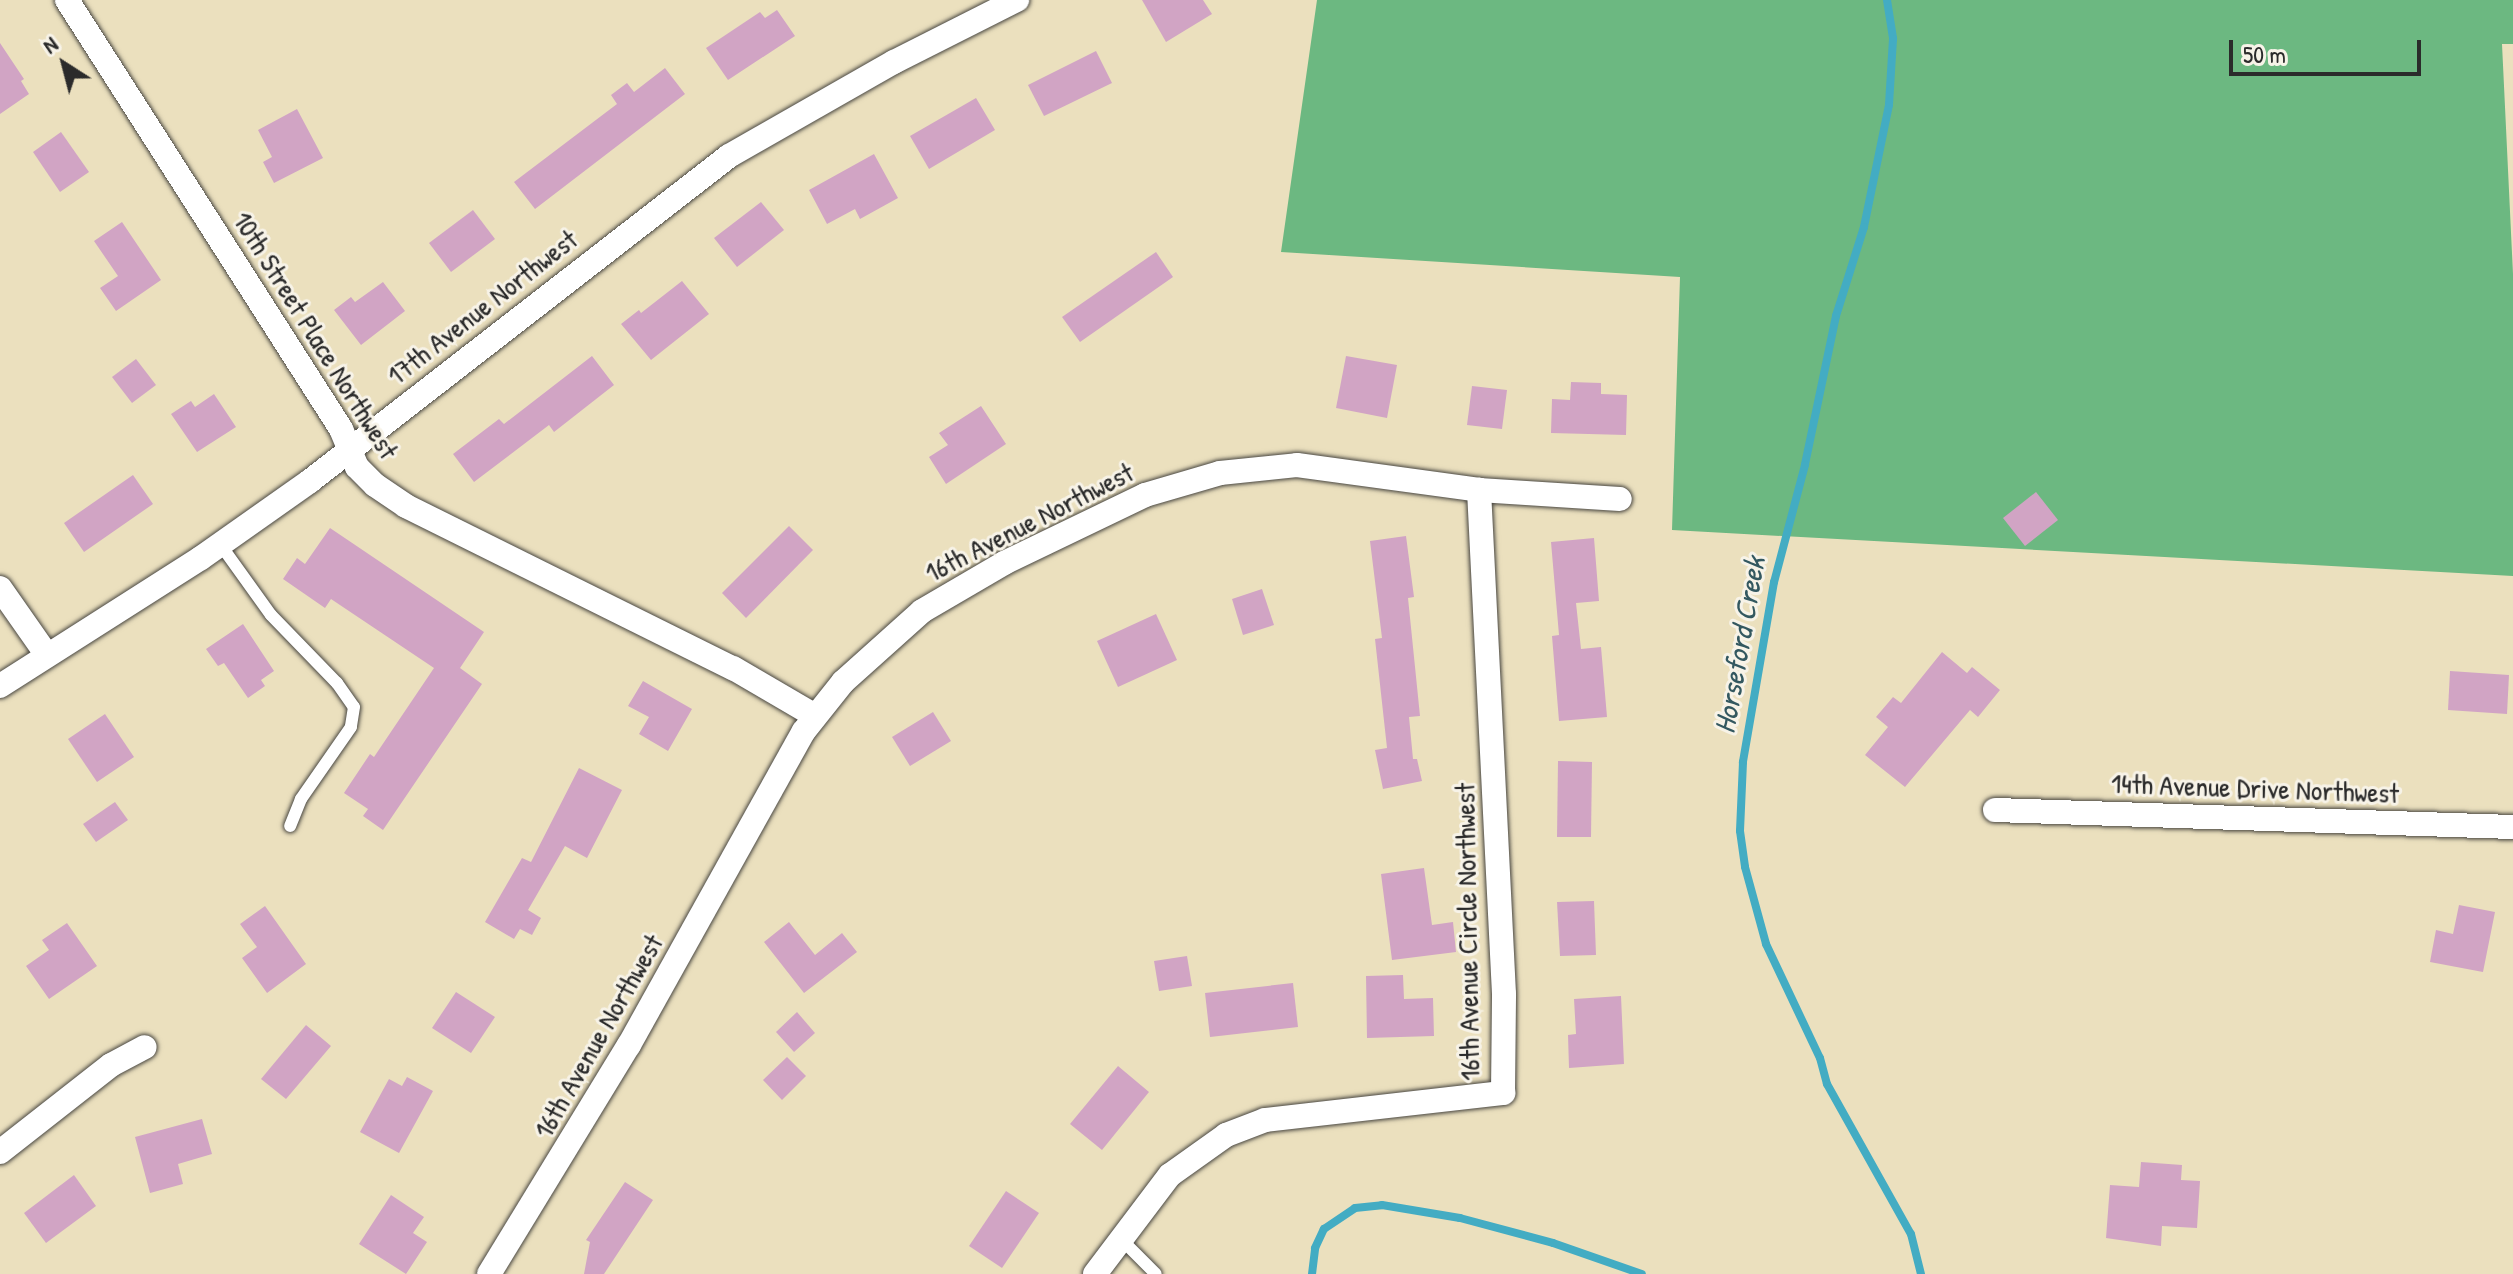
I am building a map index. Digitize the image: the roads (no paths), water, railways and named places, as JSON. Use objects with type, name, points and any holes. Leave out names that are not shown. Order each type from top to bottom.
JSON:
[{"type":"street","name":"10th Street Place Northwest","points":[[67,0],[351,447],[357,467],[375,485],[406,506],[733,668],[815,716]]},
{"type":"street","name":"17th Avenue Northwest","points":[[0,686],[220,544],[729,156],[894,62],[1017,0]]},
{"type":"street","name":"16th Avenue Northwest","points":[[489,1274],[629,1045],[771,788],[815,716],[843,682],[922,611],[1004,563],[1145,495],[1220,473],[1297,465],[1479,490],[1620,499]]},
{"type":"street","name":"16th Avenue Circle Northwest","points":[[1095,1274],[1170,1175],[1204,1149],[1248,1125],[1287,1117],[1503,1093],[1503,978],[1479,490]]},
{"type":"street","points":[[0,588],[47,655]]},
{"type":"street","name":"14th Avenue Drive Northwest","points":[[1995,810],[2513,827]]},
{"type":"street","points":[[0,1152],[111,1065],[145,1047]]},
{"type":"lane","points":[[220,544],[271,615],[337,683],[354,707],[351,727],[301,799],[290,826]]},
{"type":"lane","points":[[1121,1239],[1156,1274]]},
{"type":"waterway","name":"Horseford Creek","points":[[1887,0],[1893,39],[1889,105],[1864,227],[1836,316],[1805,465],[1774,582],[1743,762],[1740,831],[1745,867],[1766,944],[1820,1058],[1827,1084],[1911,1234],[1921,1274]]},
{"type":"waterway","name":"Horseford Creek","points":[[1312,1274],[1315,1248],[1324,1229],[1355,1208],[1382,1205],[1460,1218],[1553,1243],[1642,1274]]}]
